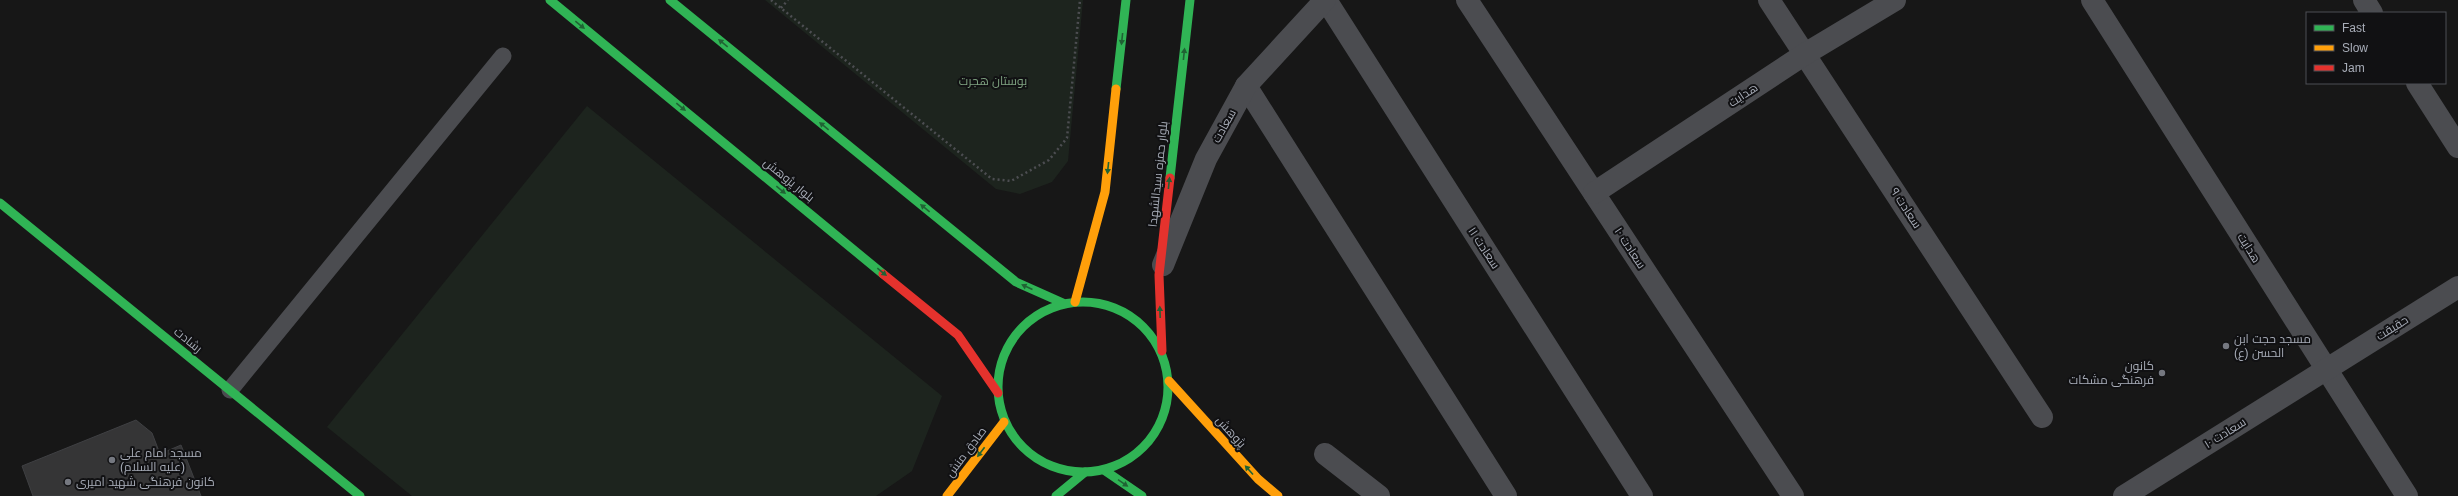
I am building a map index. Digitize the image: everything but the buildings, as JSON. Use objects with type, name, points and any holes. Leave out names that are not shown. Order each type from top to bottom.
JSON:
[{"type":"main road","name":"بلوار پژوهش","points":[[550,0],[958,335],[998,393]]},
{"type":"main road","points":[[670,0],[1016,282],[1063,303]]},
{"type":"main road","points":[[1074,302],[1105,192],[1126,0]]},
{"type":"main road","name":"بلوار حمزه سیدالشهدا","points":[[1162,351],[1159,275],[1190,0]]},
{"type":"main road","name":"رشادت","points":[[3,211],[230,390],[360,496]]},
{"type":"main road","points":[[1092,301],[1121,309],[1145,327],[1162,351],[1169,381],[1166,410],[1153,438],[1131,458],[1104,470],[1074,472],[1045,464],[1021,447],[1004,422],[998,393],[1000,363],[1014,336],[1035,315],[1063,303],[1092,301]]},
{"type":"main road","name":"پژوهش","points":[[1169,381],[1258,479],[1278,496]]},
{"type":"main road","name":"صادق منش","points":[[947,496],[1004,422]]},
{"type":"main road","points":[[1104,470],[1142,496]]},
{"type":"main road","points":[[1056,496],[1085,472]]},
{"type":"street","name":"سعادت","points":[[1159,275],[1206,159],[1246,86],[1325,0]]},
{"type":"street","name":"سعادت ۱۱","points":[[1325,0],[1642,496]]},
{"type":"street","name":"سعادت ۱۰","points":[[1467,0],[1793,496]]},
{"type":"street","name":"سعادت ۹","points":[[1769,0],[2042,417]]},
{"type":"street","name":"هدایت","points":[[1594,193],[1805,54],[1895,0]]},
{"type":"street","name":"هدایت","points":[[2092,0],[2406,496]]},
{"type":"street","points":[[2364,0],[2371,12]]},
{"type":"street","points":[[2418,84],[2458,147]]},
{"type":"street","points":[[1246,86],[1506,496]]},
{"type":"street","name":"حقیقت","points":[[2326,369],[2458,286]]},
{"type":"street","name":"سعادت ۱۰","points":[[2124,496],[2326,369]]},
{"type":"street","points":[[1325,454],[1379,496]]},
{"type":"lane","points":[[230,390],[503,56]]},
{"type":"path","points":[[771,0],[992,179],[1011,180],[1049,160],[1067,138],[1080,0]]},
{"type":"path","points":[[781,8],[788,0]]},
{"type":"green space","name":"بوستان هجرت","points":[[765,0],[1083,0],[1068,161],[1052,182],[1020,194],[996,189]]},
{"type":"green space","points":[[587,106],[942,396],[912,471],[876,496],[412,496],[327,427]]},
{"type":"traffic: fast","points":[[550,0],[883,274]]},
{"type":"traffic: fast","points":[[670,0],[1016,282],[1063,303]]},
{"type":"traffic: fast","points":[[1116,89],[1126,0]]},
{"type":"traffic: fast","points":[[1170,178],[1190,0]]},
{"type":"traffic: fast","points":[[0,203],[360,496]]},
{"type":"traffic: fast","points":[[1075,302],[1091,302],[1116,308],[1137,321],[1149,333],[1162,354],[1165,362],[1168,387],[1167,404],[1162,420],[1149,441],[1137,453],[1116,466],[1108,469],[1091,472],[1075,472],[1050,466],[1029,453],[1017,441],[1004,420],[1001,412],[998,395],[998,379],[1004,354],[1017,333],[1029,321],[1050,308],[1058,305],[1075,302]]},
{"type":"traffic: fast","points":[[1104,470],[1142,496]]},
{"type":"traffic: fast","points":[[1056,496],[1085,472]]},
{"type":"traffic: slow","points":[[1075,302],[1105,192],[1116,89]]},
{"type":"traffic: slow","points":[[1169,381],[1258,479],[1278,496]]},
{"type":"traffic: slow","points":[[947,496],[1004,422]]},
{"type":"traffic: jam","points":[[1162,351],[1159,275],[1170,178]]},
{"type":"traffic: jam","points":[[883,274],[958,335],[998,393]]},
{"type":"place","name":"مسجد حجت ابن الحسن (ع)","points":[[2226,346]]},
{"type":"place","name":"کانون فرهنگی مشکات","points":[[2162,373]]},
{"type":"place","name":"مسجد امام علی (علیه السلام)","points":[[112,460]]},
{"type":"place","name":"کانون فرهنگی شهید امیری","points":[[68,482]]}]
